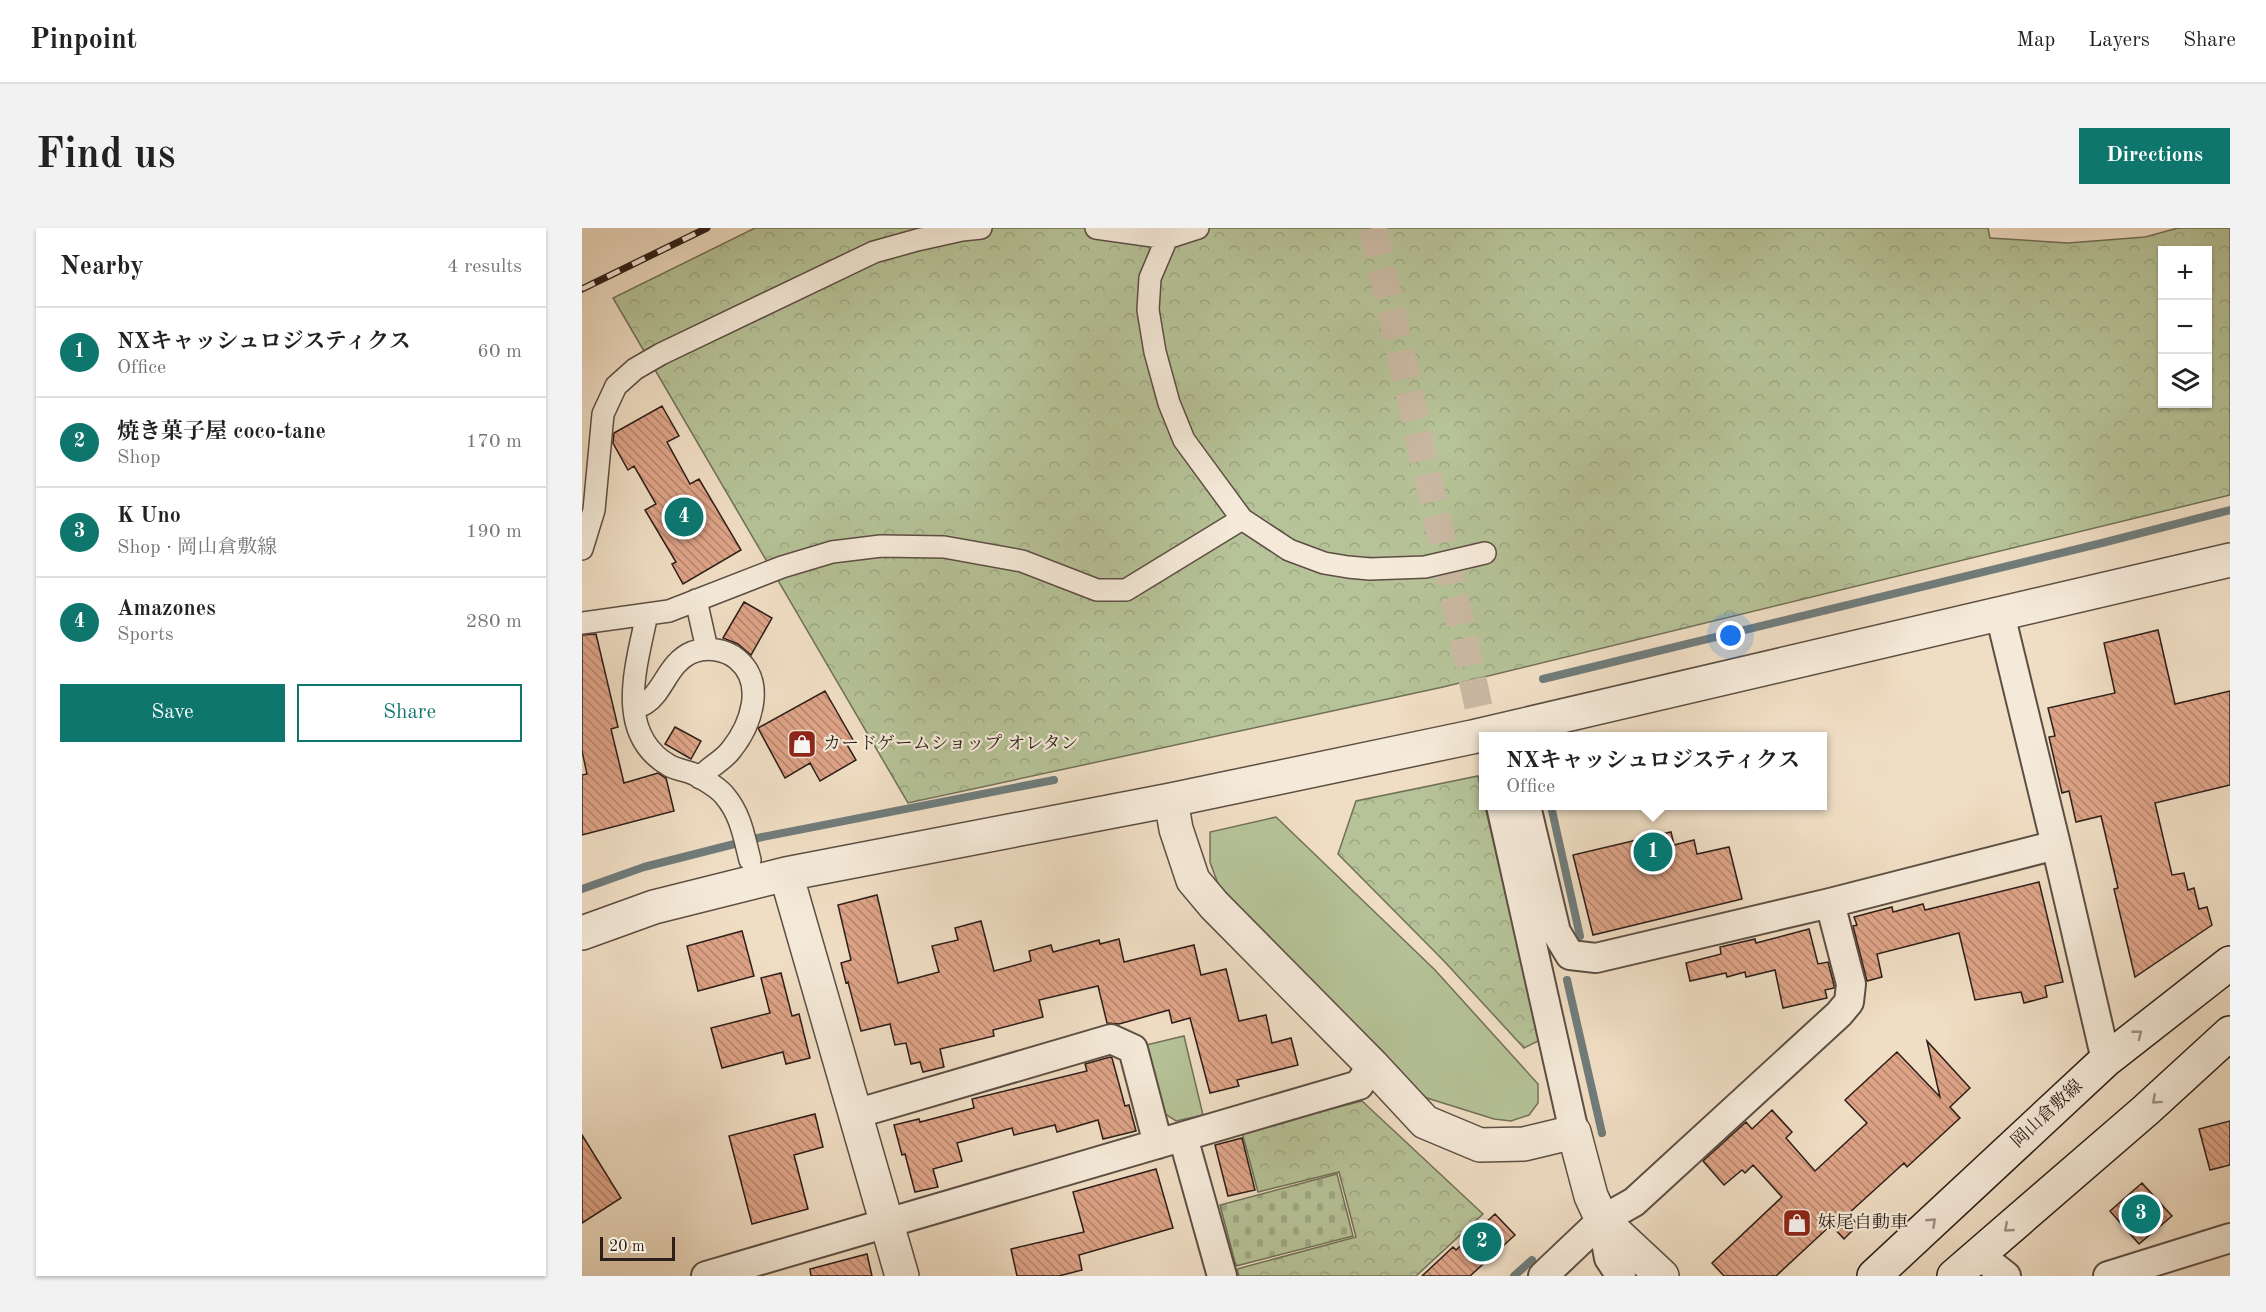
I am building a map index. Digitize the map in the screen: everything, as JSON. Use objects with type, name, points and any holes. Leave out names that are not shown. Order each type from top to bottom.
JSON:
[{"type":"street","points":[[582,549],[594,510],[603,414],[616,386],[635,369],[661,354],[874,252],[917,240],[981,228]]},
{"type":"street","points":[[1096,228],[1167,238],[1198,228]]},
{"type":"street","points":[[1167,238],[1150,278],[1148,310],[1158,362],[1169,403],[1184,440],[1242,519],[1289,550],[1324,563],[1348,567],[1425,567],[1485,553]]},
{"type":"street","points":[[582,623],[669,610],[782,567],[832,552],[881,546],[955,549],[1022,561],[1096,590],[1126,590],[1242,519]]},
{"type":"street","points":[[1509,732],[2230,560]]},
{"type":"street","points":[[696,600],[707,649]]},
{"type":"street","points":[[647,614],[632,698],[637,726],[649,749],[670,765],[700,778],[724,794],[738,814],[747,847]]},
{"type":"street","points":[[2000,614],[2106,1060]]},
{"type":"street","points":[[634,709],[648,702],[680,660],[693,652],[707,649],[722,651],[735,657],[746,668],[752,681],[754,695],[741,735],[730,752],[706,770],[700,778]]},
{"type":"street","points":[[582,933],[654,907],[786,874],[1479,738]]},
{"type":"street","points":[[1171,800],[1176,830],[1193,880],[1214,905],[1425,1122],[1480,1145],[1524,1144],[1574,1132]]},
{"type":"street","points":[[1502,810],[1574,1132],[1591,1196],[1602,1220],[1609,1258],[1621,1276]]},
{"type":"street","points":[[1527,810],[1556,932],[1570,955],[1596,958],[1830,903],[2056,845]]},
{"type":"street","points":[[786,874],[902,1276]]},
{"type":"street","points":[[1543,1276],[1602,1220],[1634,1202],[1839,1014],[1849,1002],[1851,984],[1830,903]]},
{"type":"street","name":"岡山倉敷線","points":[[1874,1276],[2106,1060],[2230,963]]},
{"type":"street","points":[[1954,1276],[2230,1033]]},
{"type":"street","points":[[855,1114],[1111,1039],[1133,1049],[1222,1276]]},
{"type":"street","points":[[706,1276],[1359,1085],[1372,1065]]},
{"type":"street","points":[[1602,1220],[1662,1276]]},
{"type":"street","points":[[2108,1276],[2230,1238]]},
{"type":"street","points":[[1978,1254],[2006,1276]]},
{"type":"green space","points":[[755,228],[1988,228],[1990,238],[2068,243],[2145,237],[2178,228],[2230,228],[2230,495],[1443,687],[908,803],[613,298]]},
{"type":"green space","points":[[1478,776],[1479,810],[1486,810],[1540,1040],[1524,1048],[1444,961],[1338,854],[1356,801]]},
{"type":"green space","points":[[1276,817],[1435,970],[1538,1084],[1538,1103],[1529,1115],[1511,1121],[1494,1119],[1427,1098],[1378,1060],[1221,892],[1210,862],[1210,832]]},
{"type":"green space","points":[[1184,1036],[1203,1115],[1176,1121],[1162,1112],[1146,1045]]},
{"type":"green space","points":[[1362,1101],[1483,1214],[1416,1276],[1239,1276],[1237,1269],[1356,1237],[1339,1172],[1258,1192],[1242,1132]]},
{"type":"green space","points":[[1337,1174],[1353,1236],[1236,1266],[1220,1205]]},
{"type":"building","points":[[662,406],[679,436],[667,442],[690,484],[699,479],[741,550],[683,584],[672,564],[676,562],[645,510],[656,504],[634,466],[628,470],[613,443],[614,433]]},
{"type":"building","points":[[744,602],[772,618],[751,655],[738,644],[723,638]]},
{"type":"building","points":[[2158,630],[2175,704],[2230,691],[2230,785],[2155,803],[2172,875],[2184,873],[2188,890],[2194,888],[2199,909],[2207,907],[2212,925],[2135,977],[2114,889],[2118,888],[2101,816],[2076,822],[2069,791],[2062,793],[2049,737],[2055,736],[2048,708],[2115,693],[2104,643]]},
{"type":"building","points":[[596,634],[618,727],[611,729],[624,783],[658,773],[666,778],[674,811],[582,835],[582,775],[587,774],[582,751],[582,635]]},
{"type":"building","points":[[825,691],[853,740],[846,743],[856,760],[820,781],[810,763],[785,778],[758,728]]},
{"type":"building","points":[[675,727],[701,741],[691,759],[665,744]]},
{"type":"building","points":[[1671,832],[1674,845],[1694,840],[1697,854],[1729,847],[1742,899],[1593,935],[1573,855]]},
{"type":"building","points":[[2039,882],[2063,982],[2045,986],[2047,997],[2024,1003],[2021,992],[1975,1000],[1959,933],[1877,954],[1882,977],[1867,981],[1853,926],[1857,925],[1854,917],[1892,907],[1893,912],[1923,904],[1925,910]]},
{"type":"building","points":[[877,895],[898,983],[939,972],[932,946],[958,940],[955,928],[981,921],[994,971],[1031,961],[1029,951],[1051,945],[1053,952],[1099,940],[1100,944],[1119,939],[1124,962],[1194,945],[1201,975],[1226,969],[1239,1021],[1266,1015],[1272,1043],[1291,1038],[1298,1065],[1237,1080],[1239,1086],[1210,1093],[1190,1018],[1172,1023],[1169,1010],[1119,1024],[1107,1023],[1098,986],[1039,1000],[1043,1017],[993,1030],[994,1036],[940,1049],[944,1067],[923,1072],[920,1062],[911,1064],[906,1043],[895,1045],[890,1024],[861,1031],[848,982],[846,983],[841,963],[851,960],[838,905]]},
{"type":"building","points":[[1809,929],[1818,964],[1828,962],[1834,985],[1834,988],[1825,990],[1827,998],[1783,1008],[1775,970],[1746,977],[1745,972],[1727,977],[1726,973],[1690,981],[1686,963],[1721,954],[1720,947],[1755,939],[1756,943]]},
{"type":"building","points":[[742,931],[754,976],[698,991],[687,946]]},
{"type":"building","points":[[781,973],[792,1016],[799,1014],[810,1058],[786,1064],[783,1052],[722,1068],[711,1028],[770,1013],[761,978]]},
{"type":"building","points":[[1927,1041],[1970,1088],[1950,1107],[1960,1118],[1907,1167],[1904,1163],[1848,1214],[1858,1225],[1844,1239],[1831,1225],[1776,1276],[1724,1276],[1712,1263],[1782,1197],[1753,1165],[1745,1173],[1742,1170],[1724,1185],[1703,1161],[1746,1122],[1752,1129],[1772,1110],[1792,1132],[1786,1138],[1815,1171],[1867,1123],[1845,1100],[1897,1052],[1940,1097]]},
{"type":"building","points":[[1110,1057],[1125,1106],[1129,1105],[1136,1131],[1103,1139],[1098,1120],[1057,1132],[1055,1125],[1014,1135],[1012,1128],[957,1143],[962,1161],[933,1169],[938,1187],[915,1192],[905,1154],[902,1155],[894,1125],[919,1119],[920,1122],[974,1108],[972,1099],[1087,1071],[1085,1064]]},
{"type":"building","points":[[815,1114],[823,1147],[794,1155],[808,1209],[752,1224],[729,1136]]},
{"type":"building","points":[[2230,1121],[2230,1165],[2210,1170],[2199,1129]]},
{"type":"building","points":[[582,1135],[621,1198],[582,1223]]},
{"type":"building","points":[[1242,1138],[1255,1190],[1228,1196],[1215,1145]]},
{"type":"building","points":[[1156,1169],[1173,1228],[1079,1255],[1082,1270],[1059,1276],[1017,1276],[1011,1249],[1084,1232],[1073,1192]]},
{"type":"building","points":[[2142,1183],[2172,1216],[2139,1244],[2110,1211]]},
{"type":"building","points":[[1495,1214],[1515,1235],[1470,1276],[1422,1276],[1453,1247],[1456,1250]]},
{"type":"building","points":[[867,1254],[872,1276],[811,1276],[810,1269]]},
{"type":"waterway","points":[[1543,679],[2230,510]]},
{"type":"waterway","points":[[582,889],[644,867],[762,837],[1054,780]]},
{"type":"waterway","points":[[1552,810],[1580,936]]},
{"type":"waterway","points":[[1567,980],[1602,1133]]},
{"type":"waterway","points":[[1514,1276],[1532,1260]]},
{"type":"tunnel","points":[[1373,228],[1484,732]]},
{"type":"railway","points":[[582,289],[707,228]]},
{"type":"place","name":"Amazones","points":[[684,517]]},
{"type":"place","name":"カードゲームショップ オレタン","points":[[802,744]]},
{"type":"place","name":"NXキャッシュロジスティクス","points":[[1653,852]]},
{"type":"place","name":"K Uno","points":[[2141,1214]]},
{"type":"place","name":"妹尾自動車","points":[[1797,1223]]},
{"type":"place","name":"焼き菓子屋 coco-tane","points":[[1482,1242]]}]
